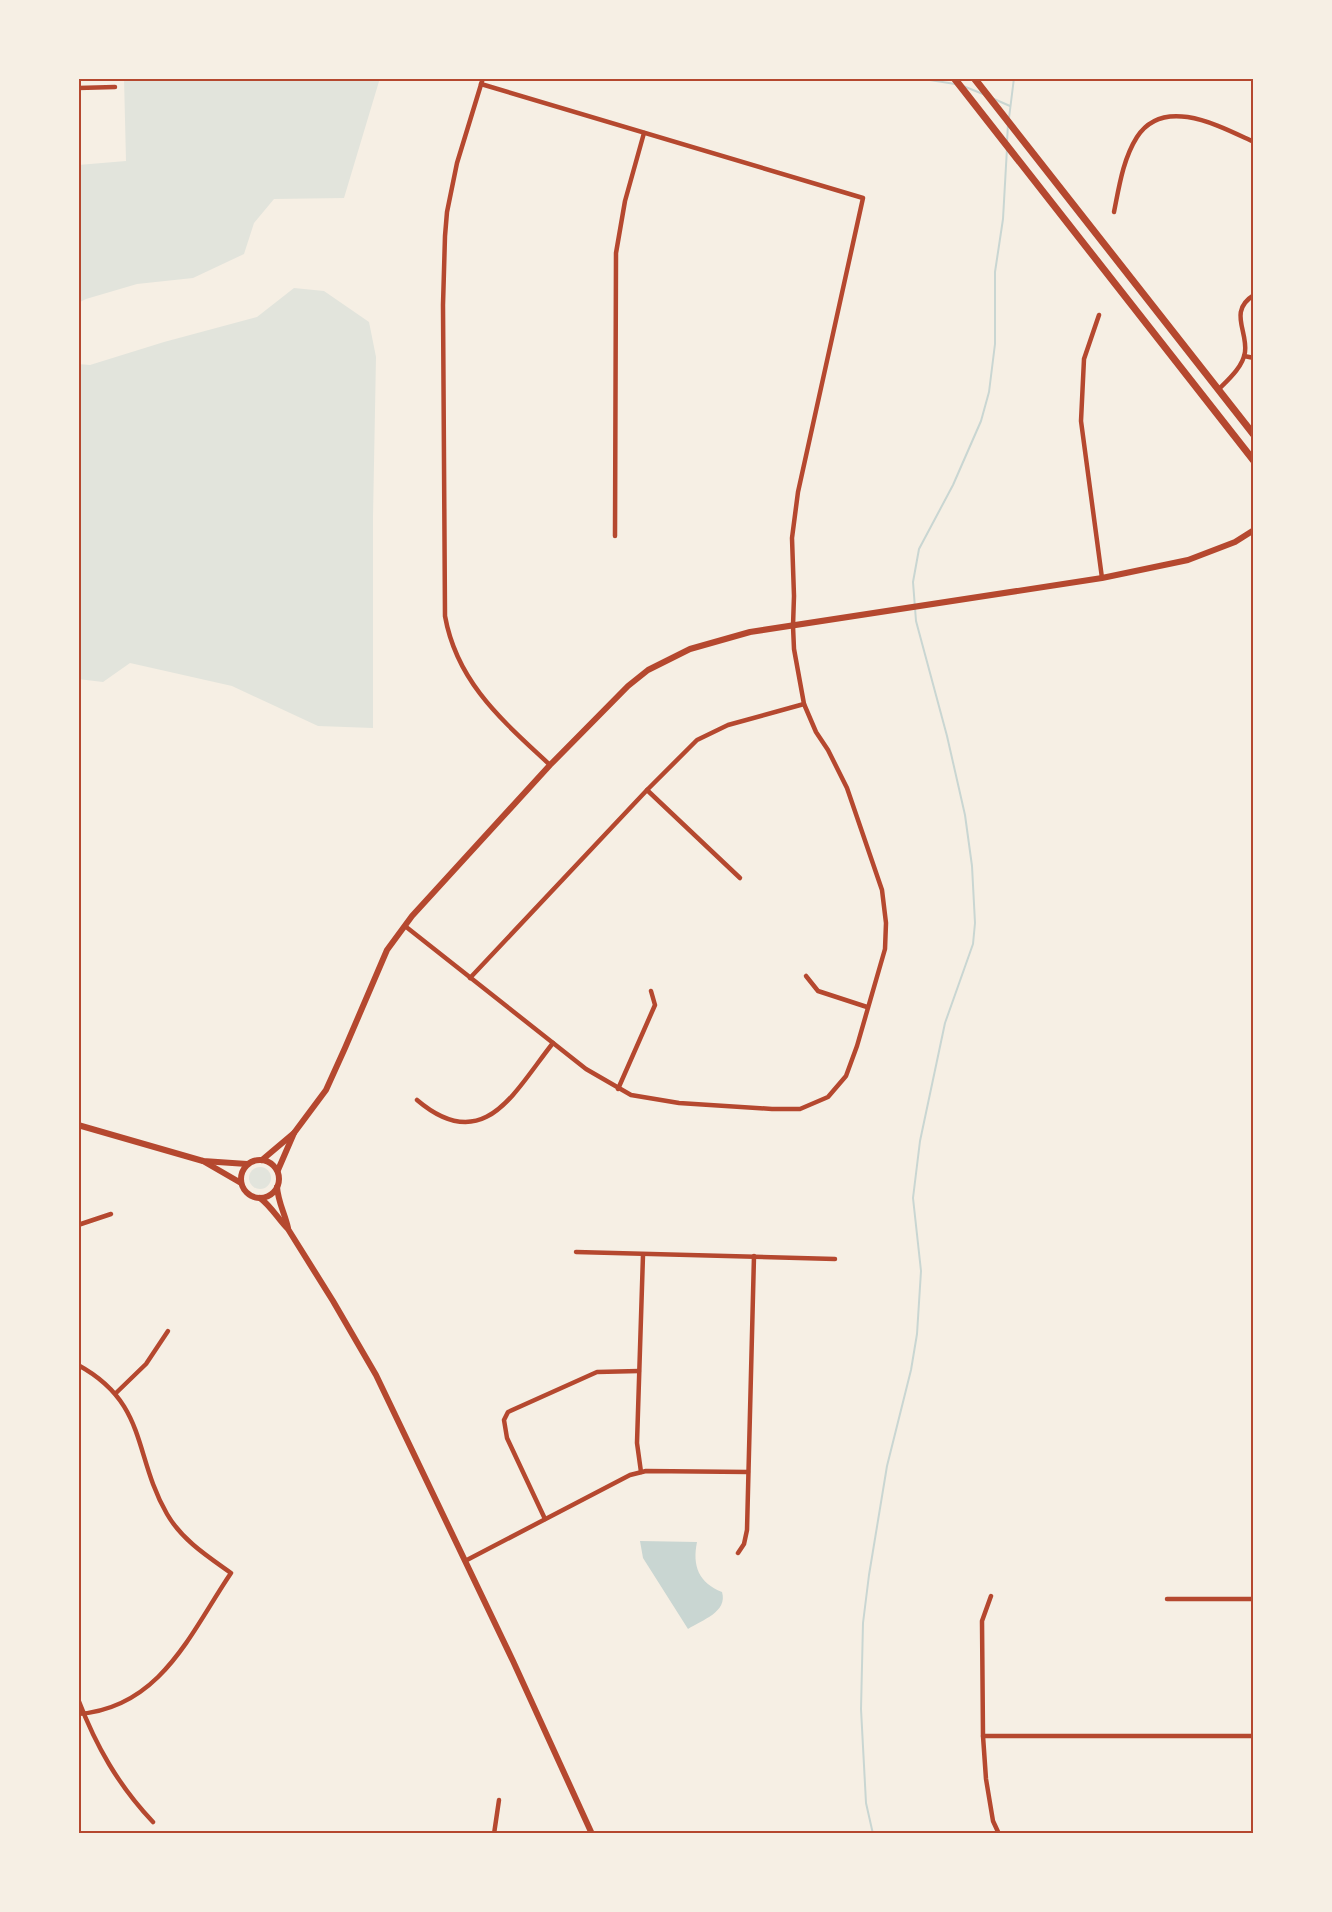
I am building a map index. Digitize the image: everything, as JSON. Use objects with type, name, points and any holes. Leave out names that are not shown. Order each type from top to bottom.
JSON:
[{"type":"main road","points":[[954,78],[1254,461]]},
{"type":"main road","points":[[974,78],[1254,435]]},
{"type":"street","points":[[405,926],[586,1069],[618,1089],[647,1099],[772,1109],[800,1108],[828,1097],[846,1076],[885,949],[886,923],[882,890],[847,788],[816,732],[804,704],[794,649],[793,626],[792,538],[798,492],[863,198],[644,134],[482,81],[457,164],[447,212],[445,236],[443,317],[445,616],[453,650],[472,685],[511,728],[550,765]]},
{"type":"street","points":[[78,88],[115,87]]},
{"type":"street","points":[[1113,212],[1125,163],[1132,147],[1138,135],[1155,122],[1172,116],[1194,118],[1217,125],[1254,142]]},
{"type":"street","points":[[615,536],[616,253],[625,201],[644,134]]},
{"type":"street","points":[[1218,390],[1233,376],[1244,356],[1245,345],[1240,319],[1245,303],[1254,295]]},
{"type":"street","points":[[1099,315],[1084,359],[1082,422],[1102,578]]},
{"type":"street","points":[[1244,356],[1254,358]]},
{"type":"street","points":[[262,1160],[294,1133],[326,1090],[387,950],[412,916],[550,765],[621,693],[648,670],[690,649],[750,632],[1102,578],[1188,560],[1235,542],[1254,530]]},
{"type":"street","points":[[470,978],[697,740],[709,732],[804,704]]},
{"type":"street","points":[[647,790],[740,878]]},
{"type":"street","points":[[806,976],[818,991],[867,1007]]},
{"type":"street","points":[[618,1089],[655,1005],[651,991]]},
{"type":"street","points":[[417,1100],[443,1118],[465,1123],[488,1118],[504,1107],[553,1043]]},
{"type":"street","points":[[78,1125],[203,1161],[247,1164]]},
{"type":"street","points":[[288,1229],[279,1203],[278,1170],[294,1133]]},
{"type":"street","points":[[203,1161],[242,1184],[248,1194],[260,1198],[270,1206],[288,1229],[376,1375],[513,1661],[592,1834]]},
{"type":"street","points":[[242,1184],[242,1173],[247,1164],[252,1161],[268,1161],[278,1170]]},
{"type":"street","points":[[260,1198],[270,1195],[277,1187]]},
{"type":"street","points":[[78,1225],[111,1214]]},
{"type":"street","points":[[576,1252],[835,1259]]},
{"type":"street","points":[[641,1472],[637,1443],[643,1255]]},
{"type":"street","points":[[738,1553],[744,1544],[747,1530],[754,1256]]},
{"type":"street","points":[[116,1393],[146,1364],[168,1331]]},
{"type":"street","points":[[78,1365],[91,1372],[116,1393],[129,1411],[159,1500],[177,1530],[196,1548],[231,1573],[178,1656],[156,1681],[125,1701],[93,1713],[81,1714]]},
{"type":"street","points":[[545,1519],[507,1438],[504,1420],[508,1412],[597,1372],[639,1371]]},
{"type":"street","points":[[465,1561],[630,1475],[641,1472],[673,1471],[748,1472]]},
{"type":"street","points":[[991,1596],[982,1622],[982,1736],[989,1800],[993,1821],[999,1834]]},
{"type":"street","points":[[1167,1599],[1254,1599]]},
{"type":"street","points":[[78,1699],[81,1714],[109,1766],[123,1788],[153,1822]]},
{"type":"street","points":[[982,1736],[1254,1736]]},
{"type":"street","points":[[494,1834],[499,1800]]},
{"type":"shaded area","points":[[124,78],[380,78],[344,198],[274,199],[254,223],[244,254],[193,278],[137,284],[78,303],[78,165],[126,161]]},
{"type":"shaded area","points":[[294,288],[324,291],[369,322],[376,357],[373,728],[318,726],[232,686],[130,663],[103,682],[78,679],[78,364],[90,365],[257,317]]},
{"type":"shaded area","points":[[260,1167],[268,1170],[271,1178],[268,1186],[260,1189],[252,1186],[249,1178],[252,1170]]},
{"type":"shaded area","points":[[640,1541],[697,1542],[696,1559],[699,1573],[708,1584],[722,1592],[723,1599],[718,1610],[688,1629],[643,1558]]},
{"type":"waterway","points":[[899,78],[955,84]]},
{"type":"waterway","points":[[1009,118],[1014,78]]},
{"type":"waterway","points":[[963,86],[983,94]]},
{"type":"waterway","points":[[994,99],[1010,106]]},
{"type":"waterway","points":[[1007,142],[1008,124]]},
{"type":"waterway","points":[[873,1834],[866,1803],[861,1709],[863,1623],[887,1466],[911,1370],[917,1334],[921,1271],[913,1198],[920,1141],[945,1023],[973,944],[975,923],[972,866],[965,815],[947,736],[916,621],[913,582],[919,549],[953,485],[981,421],[989,392],[995,344],[995,272],[1003,219],[1007,148]]}]
